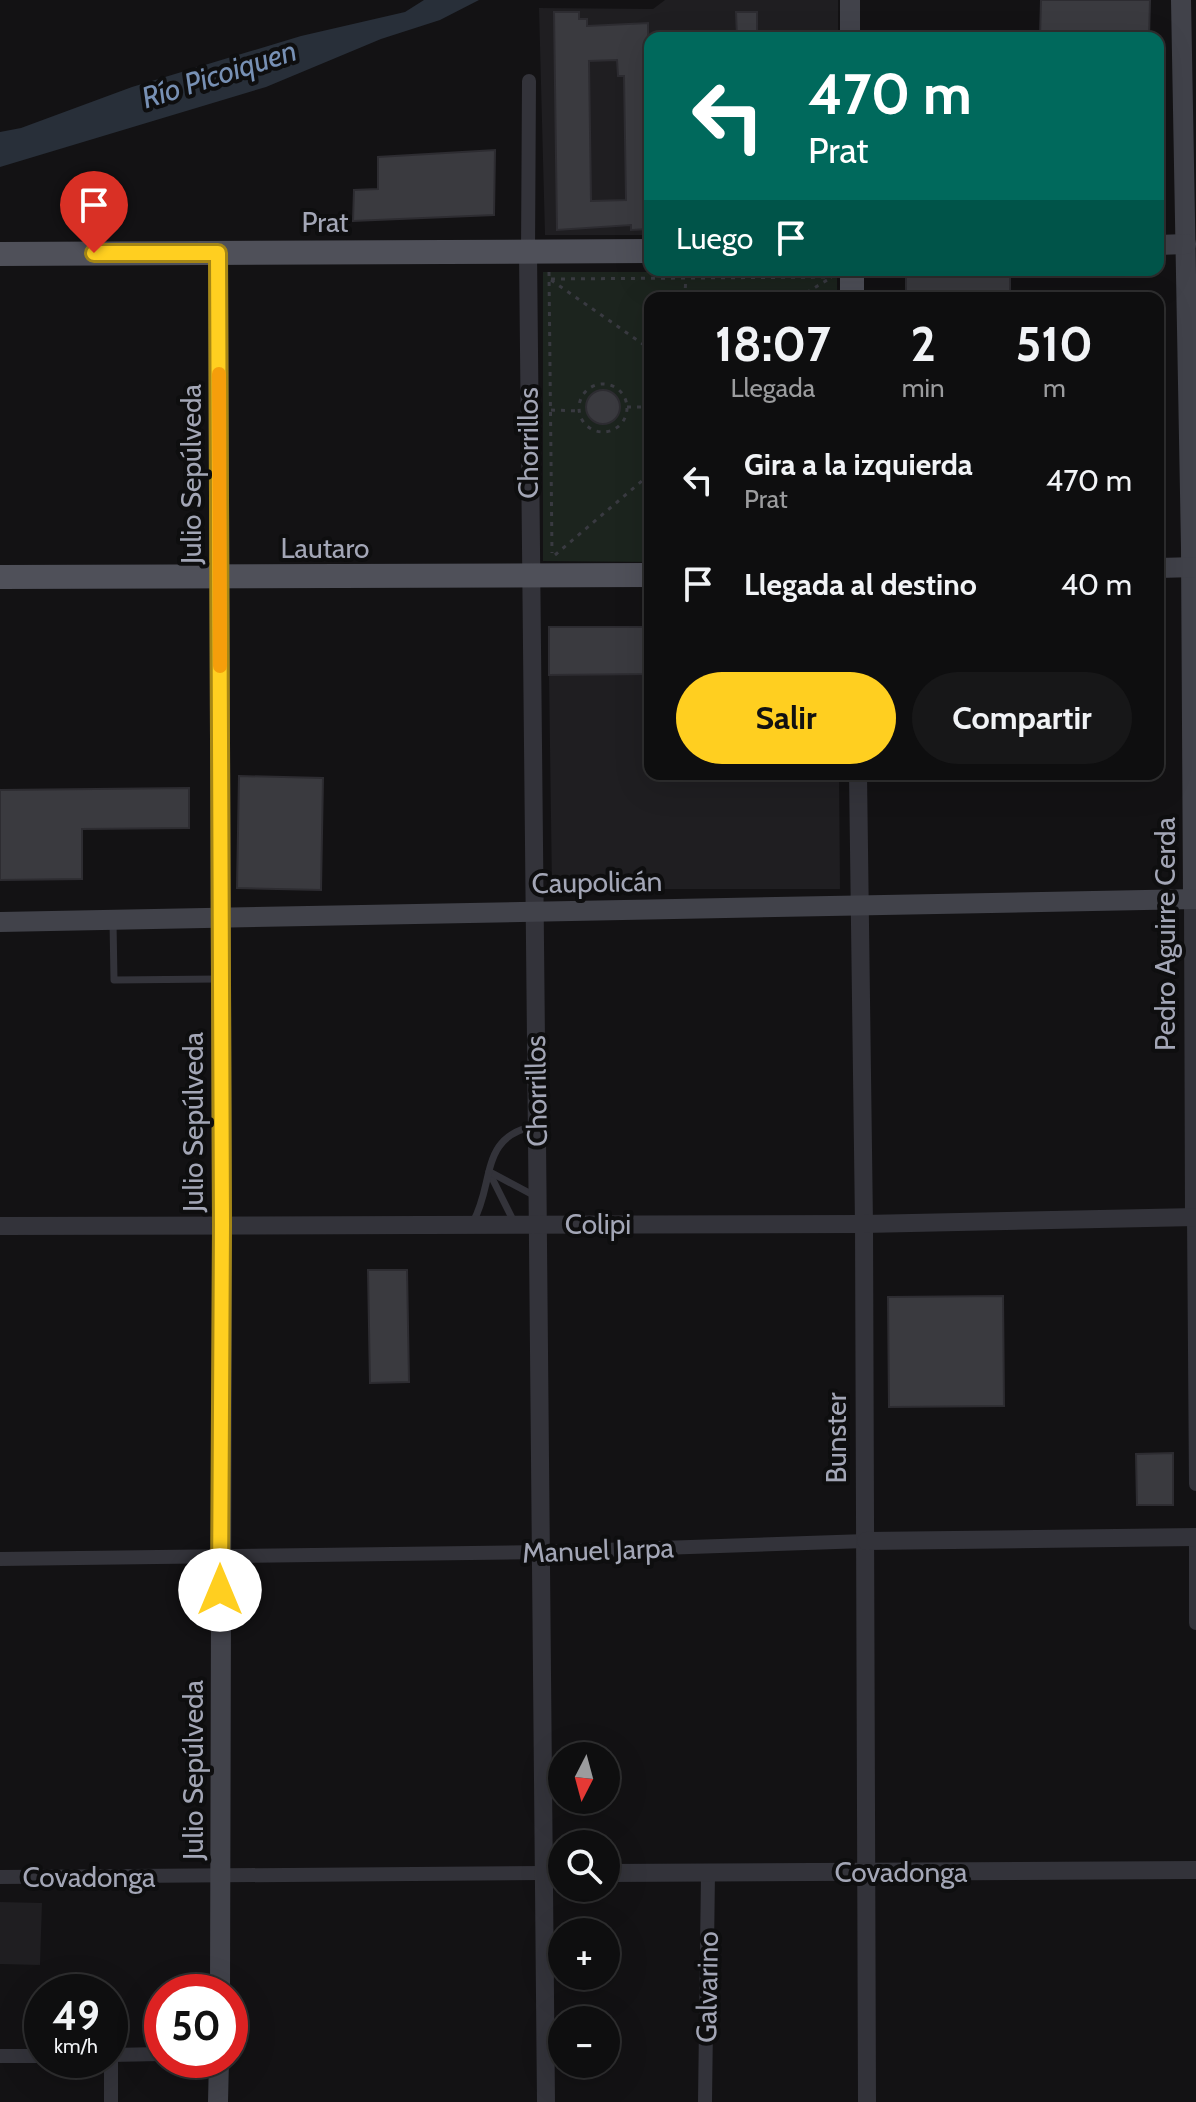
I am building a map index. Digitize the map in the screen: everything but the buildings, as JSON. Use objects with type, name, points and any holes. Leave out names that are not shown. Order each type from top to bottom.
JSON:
[{"type":"main road","points":[[850,0],[850,32]]},
{"type":"main road","name":"Pedro Aguirre Cerda","points":[[1181,0],[1191,244],[1195,899]]},
{"type":"main road","points":[[1164,245],[1191,244]]},
{"type":"main road","name":"Prat","points":[[0,254],[218,253],[534,258],[644,251]]},
{"type":"main road","name":"Julio Sepúlveda","points":[[218,253],[222,1225],[220,1974]]},
{"type":"main road","points":[[1164,568],[1193,567]]},
{"type":"main road","name":"Lautaro","points":[[0,577],[219,579],[644,575]]},
{"type":"main road","name":"Caupolicán","points":[[0,922],[1195,899]]},
{"type":"main road","points":[[218,2102],[219,2078]]},
{"type":"street","name":"Chorrillos","points":[[529,81],[534,258],[528,410],[537,1224],[552,1830]]},
{"type":"street","name":"Bunster","points":[[858,780],[864,1224],[867,2102]]},
{"type":"street","name":"Pedro Aguirre Cerda","points":[[1195,899],[1196,1484]]},
{"type":"street","name":"Colipi","points":[[0,1226],[864,1224],[1195,1217]]},
{"type":"street","name":"Manuel Jarpa","points":[[0,1559],[543,1552],[866,1541],[1196,1536]]},
{"type":"street","points":[[1196,1536],[1196,1623]]},
{"type":"street","name":"Covadonga","points":[[620,1873],[1196,1870]]},
{"type":"street","name":"Covadonga","points":[[0,1877],[548,1873]]},
{"type":"street","name":"Galvarino","points":[[705,2102],[708,1873]]},
{"type":"street","name":"Chorrillos","points":[[546,2102],[552,1902]]},
{"type":"street","points":[[0,2056],[24,2056]]},
{"type":"street","points":[[110,2078],[111,2102]]},
{"type":"lane","points":[[113,919],[114,980],[221,979]]},
{"type":"lane","points":[[472,1223],[485,1197],[488,1170],[497,1148],[505,1139],[525,1128],[536,1126]]},
{"type":"lane","points":[[488,1170],[537,1196]]},
{"type":"lane","points":[[488,1170],[515,1224]]},
{"type":"path","points":[[534,258],[550,279],[644,345]]},
{"type":"path","points":[[534,258],[550,279],[552,557],[644,479]]},
{"type":"path","points":[[550,279],[686,277],[847,280]]},
{"type":"path","points":[[685,292],[686,277]]},
{"type":"path","points":[[814,292],[847,280]]},
{"type":"path","points":[[600,384],[622,392],[627,407],[622,423],[600,432],[586,425],[579,411],[586,390],[600,384]]},
{"type":"path","points":[[627,407],[644,407]]},
{"type":"path","points":[[528,410],[579,411]]},
{"type":"shaded area","points":[[665,0],[838,0],[838,32],[644,32],[644,235],[545,235],[539,8],[653,9]]},
{"type":"shaded area","points":[[543,272],[644,272],[644,276],[837,276],[837,292],[644,292],[644,562],[543,561]]},
{"type":"shaded area","points":[[644,674],[644,780],[839,780],[840,889],[552,889],[549,675]]},
{"type":"shaded area","points":[[0,1902],[42,1903],[40,1965],[0,1964]]},
{"type":"water","name":"Río Picoiquen","points":[[424,0],[479,0],[440,20],[381,39],[266,87],[0,167],[0,132],[21,128],[132,87],[301,36],[405,12]]},
{"type":"slow traffic","points":[[219,374],[220,666]]},
{"type":"route","points":[[94,253],[218,253],[222,1225],[220,1590]]}]
